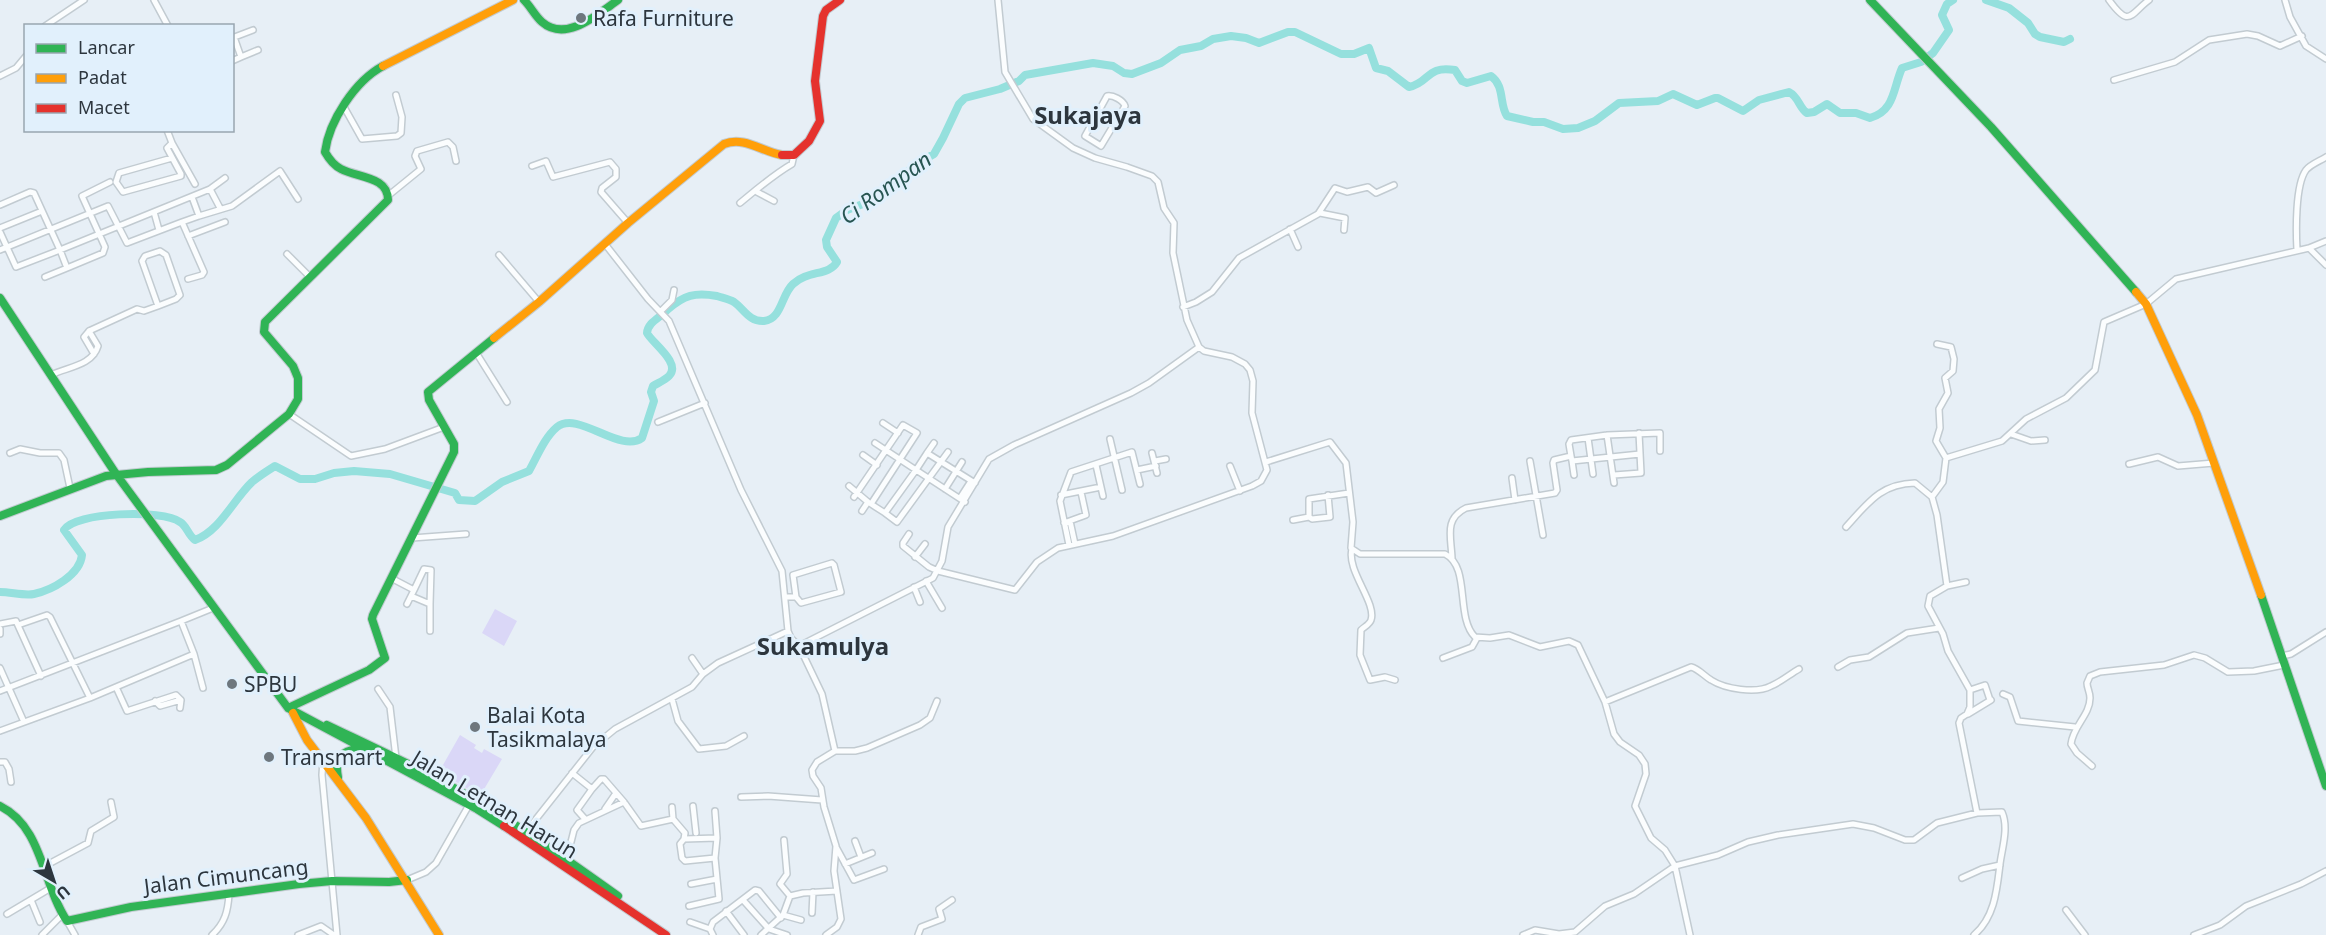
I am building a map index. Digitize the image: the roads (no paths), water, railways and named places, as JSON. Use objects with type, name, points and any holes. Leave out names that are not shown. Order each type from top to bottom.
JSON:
[{"type":"street","points":[[48,24],[84,0]]},
{"type":"street","points":[[154,0],[167,24]]},
{"type":"street","points":[[0,516],[70,488],[116,474],[221,469],[289,414],[298,399],[298,378],[293,366],[264,332],[267,318],[388,201],[389,195],[387,188],[378,181],[339,170],[327,157],[325,147],[330,130],[362,82],[379,68],[513,0]]},
{"type":"street","points":[[524,0],[542,22],[558,29],[577,26],[618,0]]},
{"type":"street","points":[[740,203],[756,192],[768,179],[792,164],[794,155],[809,141],[820,123],[815,81],[823,16],[826,10],[840,0]]},
{"type":"street","points":[[909,534],[902,545],[915,557],[938,571],[1016,590],[1039,560],[1058,548],[1113,536],[1240,490],[1261,481],[1267,470],[1252,413],[1253,381],[1250,370],[1234,358],[1209,353],[1199,347],[1183,307],[1173,253],[1174,223],[1164,208],[1158,182],[1152,176],[1086,154],[1060,140],[1033,119],[1005,70],[998,0]]},
{"type":"street","points":[[2109,0],[2119,13],[2130,16],[2135,15],[2149,0]]},
{"type":"street","points":[[2285,0],[2290,17],[2307,47],[2326,58]]},
{"type":"street","points":[[1874,2],[2019,158],[2146,304],[2188,396],[2214,464],[2326,786]]},
{"type":"street","points":[[234,38],[253,30]]},
{"type":"street","points":[[2114,80],[2178,60],[2209,40],[2247,34],[2258,36],[2280,46],[2302,36]]},
{"type":"street","points":[[234,40],[241,57]]},
{"type":"street","points":[[234,60],[258,50]]},
{"type":"street","points":[[0,76],[16,68],[24,58]]},
{"type":"street","points":[[344,107],[362,139],[398,136],[401,133],[402,117],[396,95]]},
{"type":"street","points":[[1107,96],[1122,102],[1124,108],[1104,144],[1101,146],[1092,142],[1085,136],[1107,96]]},
{"type":"street","points":[[167,132],[195,184]]},
{"type":"street","points":[[389,195],[421,169],[415,156],[417,151],[448,142],[453,147],[456,161]]},
{"type":"street","points":[[290,710],[369,670],[384,659],[372,617],[454,452],[454,444],[429,400],[429,392],[539,302],[627,223],[727,142],[739,142],[776,154],[794,155]]},
{"type":"street","points":[[1086,154],[1092,142]]},
{"type":"street","points":[[172,143],[166,147],[181,174],[178,177],[123,192],[116,182],[119,173],[172,158]]},
{"type":"street","points":[[2297,250],[2296,223],[2303,177],[2307,169],[2326,157]]},
{"type":"street","points":[[532,166],[546,161],[553,177],[610,162],[616,169],[616,177],[602,188],[601,192],[627,223]]},
{"type":"street","points":[[3,249],[108,206],[127,243],[233,205],[280,171],[298,198]]},
{"type":"street","points":[[42,211],[0,230],[3,249],[16,267],[192,197],[210,189],[225,178]]},
{"type":"street","points":[[45,277],[105,252],[105,247],[82,195],[110,182]]},
{"type":"street","points":[[1183,307],[1212,292],[1239,258],[1320,213],[1336,187],[1347,192],[1368,187],[1376,193],[1394,185]]},
{"type":"street","points":[[210,189],[220,208]]},
{"type":"street","points":[[0,205],[32,192],[67,268]]},
{"type":"street","points":[[756,192],[774,201]]},
{"type":"street","points":[[192,197],[199,216]]},
{"type":"street","points":[[154,212],[159,230]]},
{"type":"street","points":[[210,212],[216,225]]},
{"type":"street","points":[[1320,213],[1346,218],[1344,231]]},
{"type":"street","points":[[182,222],[204,272],[202,275],[188,279]]},
{"type":"street","points":[[188,236],[225,222]]},
{"type":"street","points":[[1290,229],[1298,247]]},
{"type":"street","points":[[1946,458],[2002,441],[2026,419],[2066,398],[2093,373],[2097,366],[2101,329],[2104,322],[2146,304],[2176,279],[2309,248],[2326,241]]},
{"type":"street","points":[[605,244],[648,299],[663,313],[705,403],[741,490],[782,572],[788,631],[799,646],[822,694],[835,751]]},
{"type":"street","points":[[2309,248],[2326,265]]},
{"type":"street","points":[[51,375],[84,363],[94,354],[98,345],[89,332],[137,309],[144,311],[158,306],[176,299],[180,295],[166,255],[160,250],[145,256],[142,261],[158,306]]},
{"type":"street","points":[[286,254],[310,277]]},
{"type":"street","points":[[499,255],[539,302]]},
{"type":"street","points":[[663,313],[672,300],[675,290]]},
{"type":"street","points":[[0,298],[116,474],[290,710],[298,728],[339,780],[407,880],[439,935]]},
{"type":"street","points":[[1932,497],[1943,482],[1946,458],[1936,441],[1940,428],[1940,409],[1948,393],[1945,378],[1953,371],[1954,359],[1951,347],[1936,344]]},
{"type":"street","points":[[799,646],[933,578],[942,561],[948,527],[973,482],[994,456],[1131,393],[1149,383],[1199,347]]},
{"type":"street","points":[[477,354],[507,402]]},
{"type":"street","points":[[658,422],[705,403]]},
{"type":"street","points":[[289,414],[351,456],[385,449],[444,427]]},
{"type":"street","points":[[883,423],[898,433]]},
{"type":"street","points":[[856,495],[905,424],[917,434],[862,512]]},
{"type":"street","points":[[1574,475],[1570,441],[1607,435],[1658,432],[1660,451]]},
{"type":"street","points":[[1614,475],[1640,474],[1642,470],[1638,433]]},
{"type":"street","points":[[2011,434],[2031,441],[2044,440]]},
{"type":"street","points":[[1607,435],[1614,483]]},
{"type":"street","points":[[1588,438],[1593,474]]},
{"type":"street","points":[[1110,439],[1122,490]]},
{"type":"street","points":[[1266,462],[1330,442],[1346,463],[1353,522],[1351,561],[1368,601],[1371,617],[1371,621],[1361,630],[1360,655],[1370,680],[1385,677],[1395,681]]},
{"type":"street","points":[[875,443],[962,500]]},
{"type":"street","points":[[885,513],[934,443]]},
{"type":"street","points":[[10,453],[20,449],[40,453],[59,453],[64,460],[70,488]]},
{"type":"street","points":[[849,486],[856,495],[899,521],[948,452]]},
{"type":"street","points":[[1072,544],[1060,503],[1071,472],[1132,452],[1140,484]]},
{"type":"street","points":[[1640,452],[1610,454],[1592,459],[1571,458],[1553,461],[1556,492],[1466,508],[1456,514],[1451,523],[1452,558],[1462,591],[1465,620],[1471,633],[1477,638],[1509,635],[1540,646],[1569,641],[1575,643],[1583,654],[1605,702],[1614,734],[1620,742],[1639,754],[1645,764],[1646,774],[1635,806],[1651,838],[1665,850],[1675,866],[1690,935]]},
{"type":"street","points":[[927,453],[973,482]]},
{"type":"street","points":[[1152,453],[1157,473]]},
{"type":"street","points":[[863,455],[877,465]]},
{"type":"street","points":[[2129,464],[2158,457],[2178,466],[2214,464]]},
{"type":"street","points":[[1137,470],[1166,459]]},
{"type":"street","points":[[1530,461],[1543,535]]},
{"type":"street","points":[[945,489],[962,462]]},
{"type":"street","points":[[1096,465],[1103,496]]},
{"type":"street","points":[[1230,466],[1240,490]]},
{"type":"street","points":[[1512,478],[1515,500]]},
{"type":"street","points":[[1846,527],[1874,495],[1892,486],[1914,482],[1932,497],[1947,581]]},
{"type":"street","points":[[1061,495],[1101,487]]},
{"type":"street","points":[[1067,522],[1086,515],[1081,492]]},
{"type":"street","points":[[1309,517],[1308,500],[1349,493]]},
{"type":"street","points":[[1293,520],[1330,517],[1328,495]]},
{"type":"street","points":[[412,538],[466,534]]},
{"type":"street","points":[[915,557],[925,544]]},
{"type":"street","points":[[1352,549],[1360,554],[1442,553],[1452,558]]},
{"type":"street","points":[[832,563],[834,565],[841,592],[801,603],[796,597],[793,575],[832,563]]},
{"type":"street","points":[[407,604],[424,569],[431,570],[430,631]]},
{"type":"street","points":[[392,578],[430,604]]},
{"type":"street","points":[[420,578],[431,582]]},
{"type":"street","points":[[1966,582],[1947,581],[1928,602],[1929,612],[1943,634],[1948,651],[1970,690],[1971,697],[1967,714]]},
{"type":"street","points":[[926,582],[942,608]]},
{"type":"street","points":[[914,587],[920,602]]},
{"type":"street","points":[[786,597],[796,597]]},
{"type":"street","points":[[0,691],[213,608]]},
{"type":"street","points":[[18,625],[48,615],[90,698]]},
{"type":"street","points":[[0,624],[14,620],[41,675]]},
{"type":"street","points":[[181,621],[194,654],[203,688]]},
{"type":"street","points":[[1838,667],[1848,661],[1871,656],[1907,633],[1939,628]]},
{"type":"street","points":[[675,935],[649,920],[557,852],[524,834],[593,747],[615,729],[692,687],[703,674],[732,656],[788,631]]},
{"type":"street","points":[[2282,656],[2291,654],[2326,632]]},
{"type":"street","points":[[1443,658],[1472,647],[1477,638]]},
{"type":"street","points":[[0,731],[90,698],[194,654]]},
{"type":"street","points":[[2092,766],[2077,753],[2071,744],[2075,727],[2084,717],[2089,702],[2088,679],[2097,672],[2164,665],[2197,655],[2228,672],[2254,671],[2284,665]]},
{"type":"street","points":[[692,658],[703,674]]},
{"type":"street","points":[[1605,702],[1691,667],[1696,668],[1711,681],[1724,686],[1756,689],[1771,686],[1799,669]]},
{"type":"street","points":[[0,668],[24,722]]},
{"type":"street","points":[[1970,690],[1985,685],[1991,699],[1960,718],[1959,723],[1977,813]]},
{"type":"street","points":[[116,687],[127,711],[155,701],[160,706],[181,700],[180,708]]},
{"type":"street","points":[[378,690],[390,707],[396,758]]},
{"type":"street","points":[[2003,694],[2010,697],[2018,721],[2075,727]]},
{"type":"street","points":[[672,699],[677,719],[699,749],[726,746],[744,736]]},
{"type":"street","points":[[884,869],[854,880],[836,846],[822,800],[821,788],[813,776],[813,767],[835,751],[855,751],[867,748],[920,725],[930,718],[937,701]]},
{"type":"street","points":[[290,710],[317,724]]},
{"type":"street","name":"Jalan Letnan Harun","points":[[317,724],[324,723],[396,758],[469,805],[524,834]]},
{"type":"street","name":"Jalan Letnan Harun","points":[[317,724],[361,748],[482,804],[649,920],[666,935]]},
{"type":"street","points":[[339,780],[336,769],[341,753],[347,749],[361,748]]},
{"type":"street","points":[[323,760],[322,775],[336,935]]},
{"type":"street","points":[[0,762],[5,762],[8,766],[11,782]]},
{"type":"street","points":[[572,773],[592,789]]},
{"type":"street","points":[[585,819],[577,810],[602,778],[624,802],[641,826],[673,819]]},
{"type":"street","points":[[604,809],[616,793]]},
{"type":"street","points":[[741,797],[768,796],[822,800]]},
{"type":"street","points":[[43,867],[88,843],[91,831],[114,817],[111,802]]},
{"type":"street","points":[[557,852],[571,842],[576,827],[585,819],[624,802]]},
{"type":"street","points":[[407,880],[426,872],[436,863],[469,805]]},
{"type":"street","points":[[0,806],[14,811],[30,836],[49,889],[75,935]]},
{"type":"street","points":[[693,806],[697,836]]},
{"type":"street","points":[[672,807],[673,819],[684,836]]},
{"type":"street","points":[[689,906],[718,900],[715,811]]},
{"type":"street","points":[[1523,935],[1532,931],[1559,934],[1575,932],[1605,906],[1634,894],[1675,866],[1718,855],[1758,840],[1846,825],[1874,828],[1905,840],[1914,840],[1937,823],[1977,813],[1998,811],[2003,814],[2004,837],[1994,901],[1984,924],[1974,935]]},
{"type":"street","points":[[684,836],[717,838]]},
{"type":"street","points":[[684,836],[680,844],[682,858],[686,861],[715,858]]},
{"type":"street","points":[[784,840],[787,874],[780,884],[790,896]]},
{"type":"street","points":[[855,842],[861,857]]},
{"type":"street","points":[[826,935],[837,927],[841,919],[834,871],[836,846]]},
{"type":"street","points":[[845,864],[872,853]]},
{"type":"street","points":[[1962,878],[1982,869],[2000,865]]},
{"type":"street","points":[[2194,935],[2220,925],[2246,906],[2301,884],[2326,871]]},
{"type":"street","points":[[691,884],[717,879]]},
{"type":"street","name":"Jalan Cimuncang","points":[[63,914],[299,884],[407,880]]},
{"type":"street","points":[[7,914],[49,889]]},
{"type":"street","points":[[690,922],[712,932],[713,922],[754,890],[758,890],[782,916],[801,920]]},
{"type":"street","points":[[790,896],[837,891]]},
{"type":"street","points":[[812,913],[813,892]]},
{"type":"street","points":[[212,935],[225,919],[229,894]]},
{"type":"street","points":[[768,933],[782,916],[790,896]]},
{"type":"street","points":[[31,900],[40,922]]},
{"type":"street","points":[[742,900],[768,933],[787,935]]},
{"type":"street","points":[[918,935],[921,927],[942,919],[939,909],[952,900]]},
{"type":"street","points":[[2066,910],[2085,935]]},
{"type":"street","points":[[726,911],[744,935]]},
{"type":"street","points":[[42,935],[63,914]]},
{"type":"street","points":[[298,935],[321,927],[336,935]]},
{"type":"waterway","name":"Ci Rompan","points":[[0,592],[34,594],[57,585],[71,575],[82,555],[64,530],[71,524],[84,519],[119,514],[156,515],[180,522],[195,540],[204,536],[212,530],[252,482],[275,466],[300,479],[315,479],[334,473],[354,471],[390,474],[455,493],[459,500],[475,501],[502,482],[529,471],[548,437],[557,427],[566,423],[587,427],[622,441],[642,438],[654,401],[651,392],[653,386],[669,376],[672,371],[669,359],[647,333],[652,323],[679,301],[702,294],[732,301],[759,321],[770,319],[778,311],[793,284],[805,277],[829,269],[837,262],[827,247],[826,240],[836,218],[847,210],[876,199],[915,165],[934,154],[959,104],[965,98],[1000,89],[1019,81],[1025,75],[1093,63],[1113,66],[1124,73],[1132,74],[1161,63],[1180,50],[1201,46],[1213,39],[1231,36],[1259,43],[1288,32],[1295,32],[1341,54],[1354,54],[1369,48],[1376,68],[1388,71],[1409,87],[1421,82],[1433,72],[1446,69],[1455,70],[1462,81],[1467,83],[1491,76],[1498,85],[1507,116],[1544,122],[1563,129],[1578,128],[1595,121],[1619,103],[1658,101],[1673,94],[1697,105],[1718,98],[1743,111],[1759,100],[1789,92],[1807,113],[1814,112],[1827,104],[1840,113],[1856,113],[1870,118],[1878,115],[1889,104],[1902,68],[1921,62],[1933,53],[1949,30],[1942,15],[1947,4],[1953,0]]},
{"type":"waterway","name":"Ci Rompan","points":[[1986,0],[2009,8],[2028,23],[2035,34],[2040,37],[2064,42],[2070,39]]},
{"type":"place","name":"Rafa Furniture","points":[[581,18]]},
{"type":"place","name":"SPBU","points":[[232,684]]},
{"type":"place","name":"Balai Kota Tasikmalaya","points":[[475,727]]},
{"type":"place","name":"Transmart","points":[[269,757]]},
{"type":"district","name":"Sukajaya","points":[[1088,114]]},
{"type":"district","name":"Sukamulya","points":[[823,645]]}]
